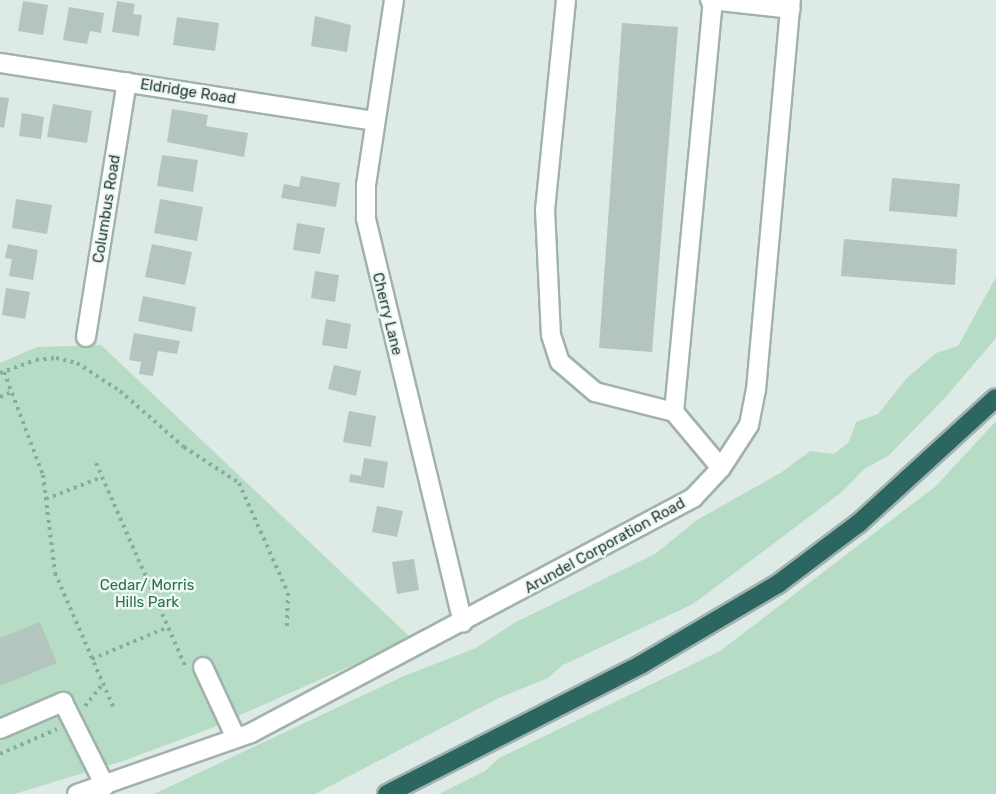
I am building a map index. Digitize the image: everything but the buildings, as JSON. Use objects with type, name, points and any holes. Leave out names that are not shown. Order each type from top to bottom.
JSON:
[{"type":"highway","points":[[387,794],[642,664],[778,584],[868,516],[996,398]]},
{"type":"street","name":"Cherry Lane","points":[[394,0],[366,186],[371,249],[463,623]]},
{"type":"street","points":[[566,0],[545,210],[551,335],[560,362],[595,392],[674,412],[721,468]]},
{"type":"street","points":[[674,412],[712,0],[791,4]]},
{"type":"street","name":"Arundel Corporation Road","points":[[77,794],[236,738],[463,623],[693,498],[721,468],[749,425],[756,390],[791,4]]},
{"type":"street","name":"Eldridge Road","points":[[0,63],[375,121]]},
{"type":"street","name":"Columbus Road","points":[[86,337],[127,82]]},
{"type":"street","points":[[196,670],[236,738]]},
{"type":"street","points":[[0,729],[63,702],[105,786]]},
{"type":"path","points":[[114,709],[55,573],[43,475],[2,372],[36,360],[56,358],[77,363],[113,386],[184,447],[239,483],[288,593],[287,627]]},
{"type":"path","points":[[0,397],[11,392]]},
{"type":"path","points":[[96,463],[168,627],[196,670]]},
{"type":"path","points":[[46,499],[102,477]]},
{"type":"path","points":[[92,659],[168,627]]},
{"type":"green space","points":[[996,277],[996,338],[945,398],[888,456],[864,469],[842,492],[693,604],[563,665],[548,678],[499,698],[315,794],[154,794],[404,676],[476,648],[514,623],[655,554],[697,520],[782,472],[810,451],[834,454],[849,442],[856,422],[878,414],[907,378],[936,353],[958,346]]},
{"type":"green space","name":"Cedar/ Morris Hills Park","points":[[101,345],[409,636],[371,657],[209,729],[123,761],[14,794],[0,794],[0,363],[37,347]]},
{"type":"green space","points":[[996,421],[996,794],[439,794],[485,771],[499,758],[720,651],[936,486]]}]
